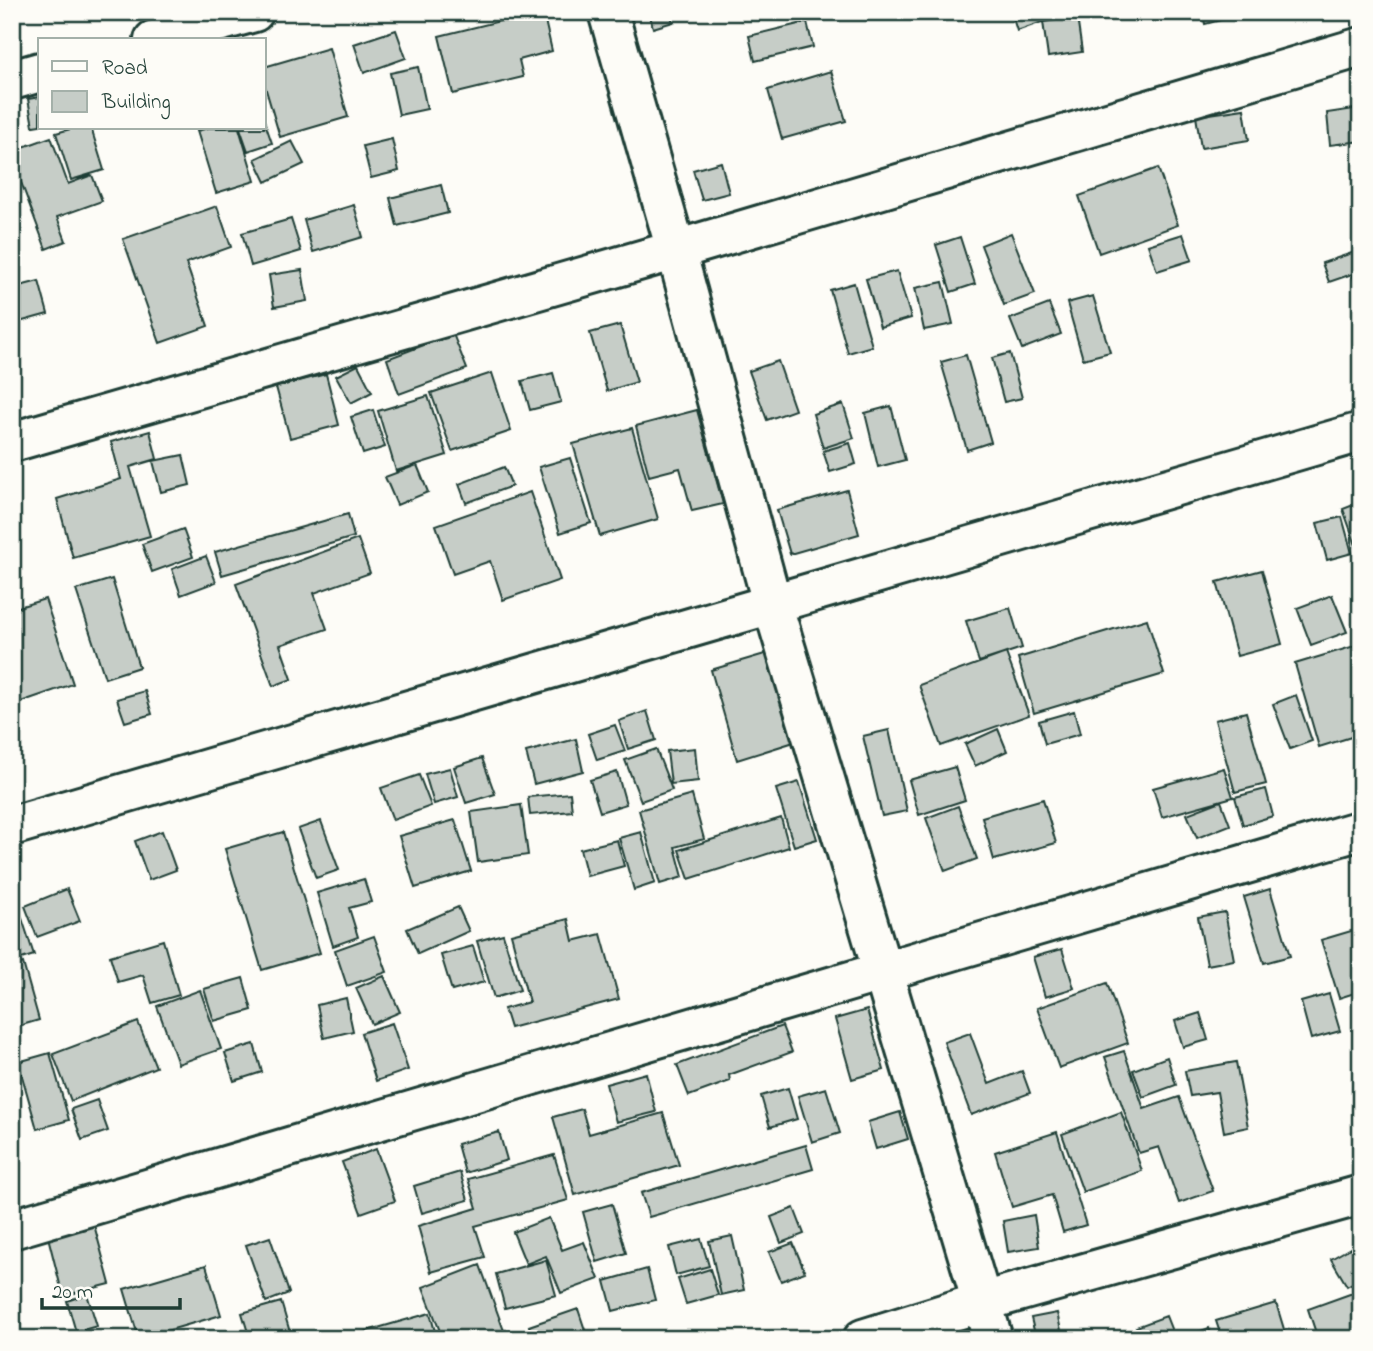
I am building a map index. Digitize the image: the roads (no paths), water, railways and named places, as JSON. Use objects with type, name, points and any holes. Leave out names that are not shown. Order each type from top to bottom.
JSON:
[{"type":"street","points":[[161,38],[254,12]]},
{"type":"street","points":[[608,12],[772,603],[993,1339]]},
{"type":"street","points":[[12,442],[676,250],[1361,47]]},
{"type":"street","points":[[12,80],[38,73]]},
{"type":"street","points":[[12,826],[1361,432]]},
{"type":"street","points":[[12,1229],[1361,830]]},
{"type":"street","points":[[863,1339],[982,1302],[1361,1195]]}]
